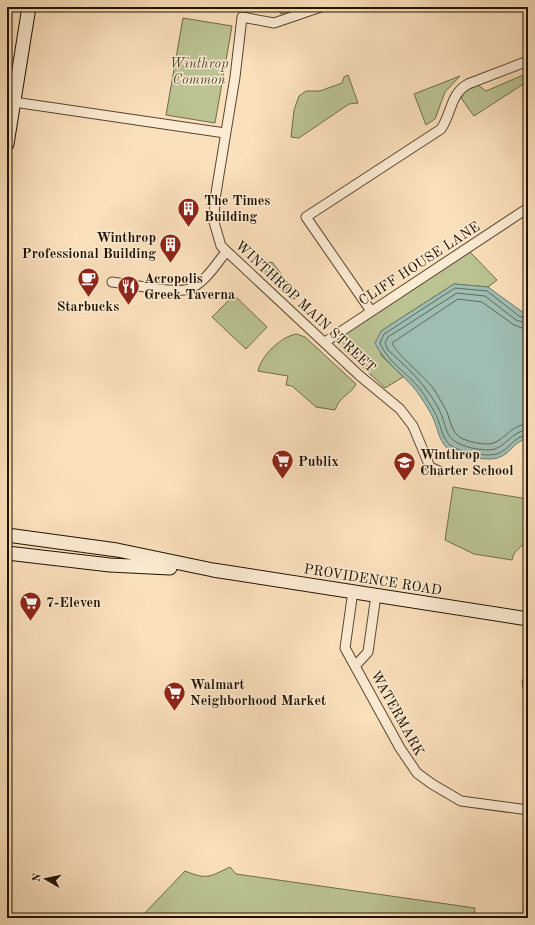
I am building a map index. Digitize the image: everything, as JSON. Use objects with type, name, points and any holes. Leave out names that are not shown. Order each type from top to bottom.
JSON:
[{"type":"street","points":[[7,144],[10,102],[29,7]]},
{"type":"street","name":"WINTHROP MAIN STREET","points":[[322,7],[274,23],[242,17],[235,77],[215,199],[214,222],[221,246],[226,252],[360,376],[407,416],[418,434],[430,467],[439,471]]},
{"type":"street","points":[[371,311],[306,217],[441,129],[447,120],[455,94],[460,88],[528,61]]},
{"type":"street","points":[[10,102],[225,133]]},
{"type":"street","name":"CLIFF HOUSE LANE","points":[[325,342],[528,208]]},
{"type":"street","points":[[112,282],[174,291],[190,289],[202,280],[226,252]]},
{"type":"street","name":"PROVIDENCE ROAD","points":[[7,535],[117,550],[213,570],[528,619]]},
{"type":"street","name":"PROVIDENCE ROAD","points":[[7,553],[110,565],[213,570]]},
{"type":"street","name":"WATERMARK","points":[[353,591],[345,648],[356,665],[395,738],[417,773],[460,801],[528,810]]},
{"type":"street","points":[[356,665],[368,652],[376,595]]},
{"type":"green space","points":[[272,7],[303,7],[281,14],[278,8]]},
{"type":"green space","name":"Winthrop Common","points":[[183,18],[232,26],[215,123],[166,115]]},
{"type":"green space","points":[[528,73],[528,81],[474,116],[461,98],[465,91],[478,85],[486,91]]},
{"type":"green space","points":[[348,75],[358,103],[349,104],[299,138],[291,137],[294,110],[299,96],[306,91],[320,91],[342,83],[344,77]]},
{"type":"green space","points":[[460,76],[445,92],[435,119],[426,125],[414,94]]},
{"type":"green space","points":[[470,252],[497,280],[488,287],[454,284],[381,331],[381,355],[403,377],[385,388],[338,344],[339,338]]},
{"type":"green space","points":[[270,262],[273,263],[298,297],[293,299],[290,297],[263,272],[266,264]]},
{"type":"green space","points":[[234,295],[267,327],[246,349],[212,317]]},
{"type":"green space","points":[[297,334],[305,337],[356,384],[340,401],[335,410],[316,407],[292,386],[286,385],[288,376],[258,371],[267,353],[278,343]]},
{"type":"green space","points":[[453,487],[528,499],[526,539],[515,552],[512,560],[474,554],[445,540]]},
{"type":"green space","points":[[230,867],[236,874],[475,908],[474,918],[140,918],[185,871],[198,876],[208,876]]},
{"type":"water","points":[[454,284],[488,287],[528,316],[528,439],[523,440],[506,453],[495,458],[484,459],[467,456],[456,453],[447,448],[440,438],[434,420],[417,391],[391,365],[379,351],[375,343],[381,331]]},
{"type":"water","points":[[528,678],[528,697],[523,689],[522,680]]},
{"type":"place","name":"The Times Building","points":[[188,228]]},
{"type":"place","name":"Winthrop Professional Building","points":[[171,264]]},
{"type":"place","name":"Starbucks","points":[[88,298]]},
{"type":"place","name":"Acropolis Greek Taverna","points":[[129,306]]},
{"type":"place","name":"Publix","points":[[283,480]]},
{"type":"place","name":"Winthrop Charter School","points":[[405,482]]},
{"type":"place","name":"7-Eleven","points":[[31,622]]},
{"type":"place","name":"Walmart Neighborhood Market","points":[[174,712]]}]
